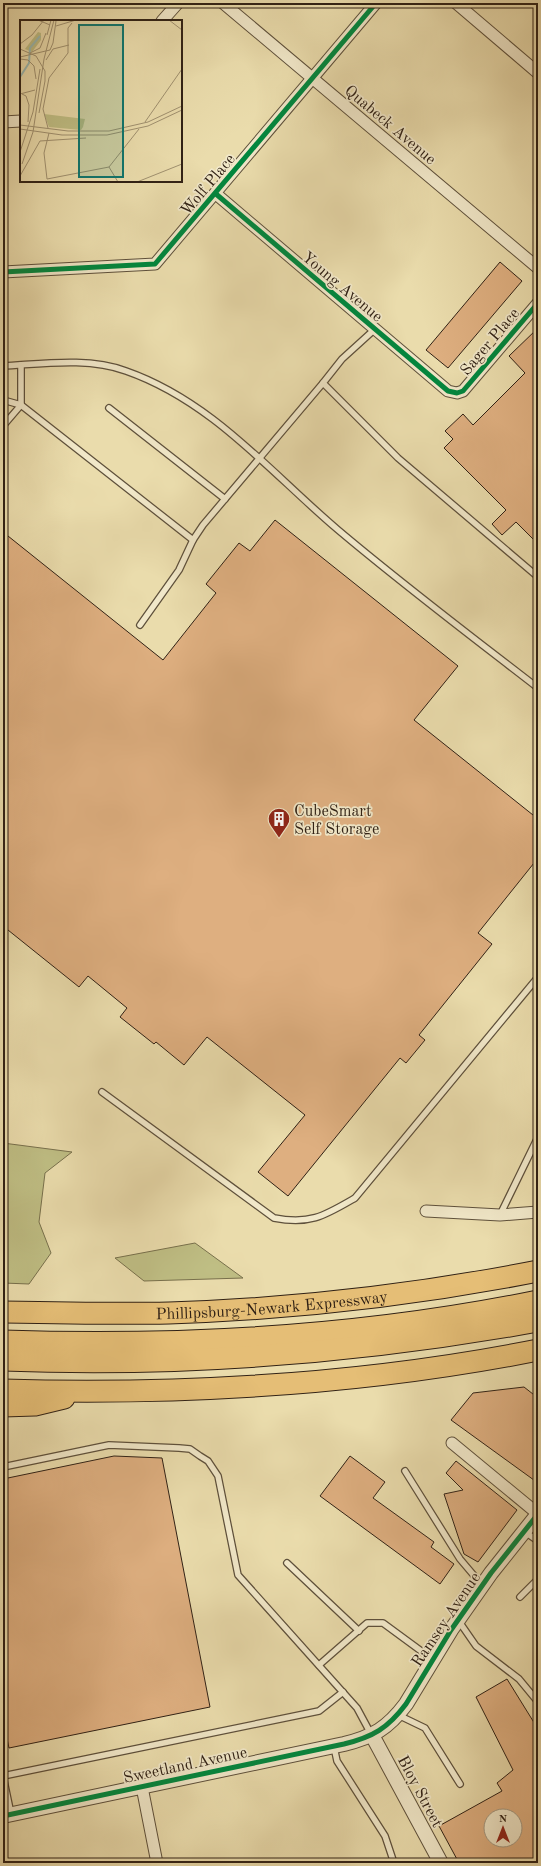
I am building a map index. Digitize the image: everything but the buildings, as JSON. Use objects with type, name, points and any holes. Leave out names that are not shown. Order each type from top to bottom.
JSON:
[{"type":"highway","name":"Phillipsburg-Newark Expressway","points":[[3,1312],[199,1312],[278,1307],[374,1298],[538,1272]]},
{"type":"highway","name":"Phillipsburg-Newark Expressway","points":[[3,1341],[113,1343],[214,1340],[378,1327],[538,1301]]},
{"type":"highway","points":[[3,1360],[61,1362],[234,1358],[397,1344],[538,1320]]},
{"type":"highway","points":[[3,1390],[87,1391],[260,1386],[382,1375],[471,1362],[538,1350]]},
{"type":"highway","points":[[3,1406],[36,1405],[87,1391]]},
{"type":"street","points":[[163,20],[178,3]]},
{"type":"street","name":"Quabeck Avenue","points":[[223,3],[538,268]]},
{"type":"street","name":"Wolf Place","points":[[3,272],[156,264],[376,3]]},
{"type":"street","points":[[456,3],[538,73]]},
{"type":"street","points":[[3,122],[20,121]]},
{"type":"street","name":"Young Avenue","points":[[216,194],[448,391],[457,393]]},
{"type":"street","name":"Sager Place","points":[[457,393],[463,391],[538,303]]},
{"type":"street","points":[[426,1211],[500,1215],[538,1212]]},
{"type":"street","points":[[452,1443],[538,1514]]},
{"type":"street","name":"Ramsey Avenue","points":[[372,1735],[382,1730],[398,1715],[432,1659],[482,1585],[538,1514]]},
{"type":"street","name":"Sweetland Avenue","points":[[7,1815],[334,1746],[364,1739],[372,1735]]},
{"type":"street","name":"Bloy Street","points":[[372,1735],[441,1863]]},
{"type":"street","points":[[142,1787],[157,1863]]},
{"type":"lane","points":[[140,625],[179,570],[202,525],[261,458],[342,359],[375,329]]},
{"type":"lane","points":[[3,366],[92,364],[126,371],[148,380],[194,406],[229,430],[352,542],[538,688]]},
{"type":"lane","points":[[3,426],[21,406],[21,365]]},
{"type":"lane","points":[[323,383],[398,458],[538,577]]},
{"type":"lane","points":[[3,400],[21,406],[193,540]]},
{"type":"lane","points":[[109,408],[226,499]]},
{"type":"lane","points":[[102,1092],[274,1218],[291,1221],[313,1220],[334,1211],[355,1198],[538,977]]},
{"type":"lane","points":[[500,1215],[538,1137]]},
{"type":"lane","points":[[3,1467],[108,1445],[179,1448],[190,1450],[208,1461],[218,1476],[238,1575],[357,1708],[372,1735]]},
{"type":"lane","points":[[405,1471],[460,1559],[482,1585]]},
{"type":"lane","points":[[524,1531],[538,1542]]},
{"type":"lane","points":[[287,1564],[358,1631]]},
{"type":"lane","points":[[520,1596],[538,1579]]},
{"type":"lane","points":[[458,1620],[476,1646],[519,1679],[538,1702]]},
{"type":"lane","points":[[319,1665],[367,1623],[383,1623],[432,1659]]},
{"type":"lane","points":[[7,1815],[3,1776],[319,1711],[343,1692]]},
{"type":"lane","points":[[398,1715],[424,1728],[460,1784]]},
{"type":"lane","points":[[334,1746],[337,1760],[385,1836],[394,1863]]},
{"type":"shaded area","points":[[3,1143],[72,1152],[45,1173],[39,1222],[51,1253],[29,1284],[3,1283]]},
{"type":"shaded area","points":[[195,1243],[243,1278],[144,1281],[115,1258]]},
{"type":"cycle path","points":[[3,272],[155,264],[376,3]]},
{"type":"cycle path","points":[[216,194],[448,391],[457,393],[463,391],[538,303]]},
{"type":"cycle path","points":[[3,1816],[344,1744],[372,1735],[393,1719],[406,1704],[451,1630],[491,1573],[538,1514]]},
{"type":"place","name":"CubeSmart Self Storage","points":[[279,838]]}]
